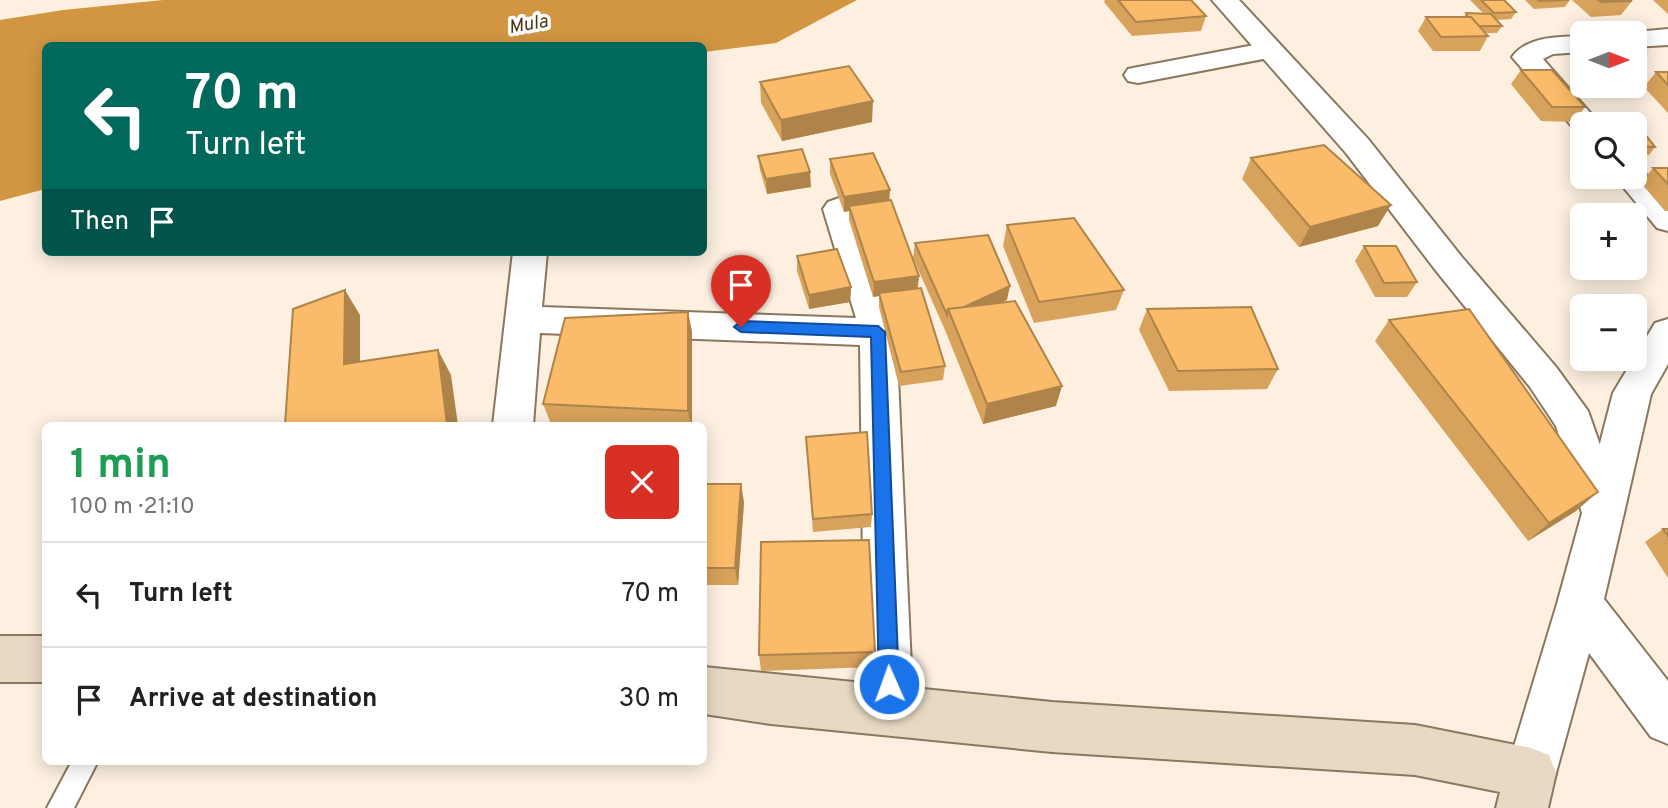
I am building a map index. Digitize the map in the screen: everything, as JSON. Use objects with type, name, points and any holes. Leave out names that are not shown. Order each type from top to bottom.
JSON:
[{"type":"main road","points":[[0,659],[42,659]]},
{"type":"main road","points":[[707,691],[1052,727],[1415,750],[1527,791]]},
{"type":"street","points":[[1225,0],[1357,146],[1449,264],[1543,377],[1574,422],[1603,513]]},
{"type":"street","points":[[1647,38],[1668,37]]},
{"type":"street","points":[[1570,45],[1548,46],[1526,57],[1574,112]]},
{"type":"street","points":[[1138,75],[1270,50]]},
{"type":"street","points":[[1641,189],[1668,220]]},
{"type":"street","points":[[839,209],[878,332],[890,711]]},
{"type":"street","points":[[513,422],[530,256]]},
{"type":"street","points":[[523,319],[878,332]]},
{"type":"street","points":[[1527,791],[1580,604],[1632,393],[1668,332]]},
{"type":"street","points":[[1580,604],[1668,720]]},
{"type":"lane","points":[[60,808],[84,765]]},
{"type":"water","name":"Mula","points":[[163,0],[857,0],[776,43],[707,52],[707,42],[42,42],[42,190],[0,201],[0,20],[63,10]]},
{"type":"building","points":[[1118,0],[1191,0],[1206,16],[1136,22]]},
{"type":"building","points":[[1481,0],[1504,0],[1516,12],[1494,13]]},
{"type":"building","points":[[1598,0],[1630,0],[1632,1],[1601,2]]},
{"type":"building","points":[[1466,13],[1491,14],[1502,26],[1479,26]]},
{"type":"building","points":[[1426,17],[1471,17],[1488,36],[1441,37]]},
{"type":"building","points":[[849,66],[873,101],[781,120],[760,82]]},
{"type":"building","points":[[1521,70],[1552,70],[1570,90],[1570,98],[1577,98],[1585,107],[1552,107]]},
{"type":"building","points":[[1656,72],[1668,72],[1668,85]]},
{"type":"building","points":[[1647,137],[1655,147],[1647,147]]},
{"type":"building","points":[[1324,145],[1391,205],[1310,227],[1251,158]]},
{"type":"building","points":[[802,149],[810,172],[766,179],[758,156]]},
{"type":"building","points":[[873,153],[890,190],[844,197],[830,159]]},
{"type":"building","points":[[1653,168],[1668,168],[1668,184]]},
{"type":"building","points":[[891,200],[919,276],[874,282],[849,206]]},
{"type":"building","points":[[1074,218],[1124,290],[1039,302],[1007,225]]},
{"type":"building","points":[[988,235],[1010,286],[964,307],[948,309],[947,315],[915,243]]},
{"type":"building","points":[[1364,246],[1396,246],[1417,282],[1384,283]]},
{"type":"building","points":[[837,249],[851,287],[809,295],[797,256]]},
{"type":"building","points":[[921,288],[945,366],[901,372],[879,293]]},
{"type":"building","points":[[345,290],[344,364],[438,350],[447,422],[285,422],[293,309]]},
{"type":"building","points":[[1015,301],[1062,386],[987,404],[948,309]]},
{"type":"building","points":[[1251,307],[1278,369],[1178,371],[1147,309]]},
{"type":"building","points":[[1469,309],[1598,492],[1549,523],[1389,320]]},
{"type":"building","points":[[688,312],[688,411],[543,404],[565,318]]},
{"type":"building","points":[[867,432],[872,514],[813,519],[806,437]]},
{"type":"building","points":[[707,484],[741,484],[735,568],[707,568]]},
{"type":"building","points":[[869,540],[875,652],[759,655],[761,542]]},
{"type":"route","points":[[741,327],[878,332],[889,684]]}]
